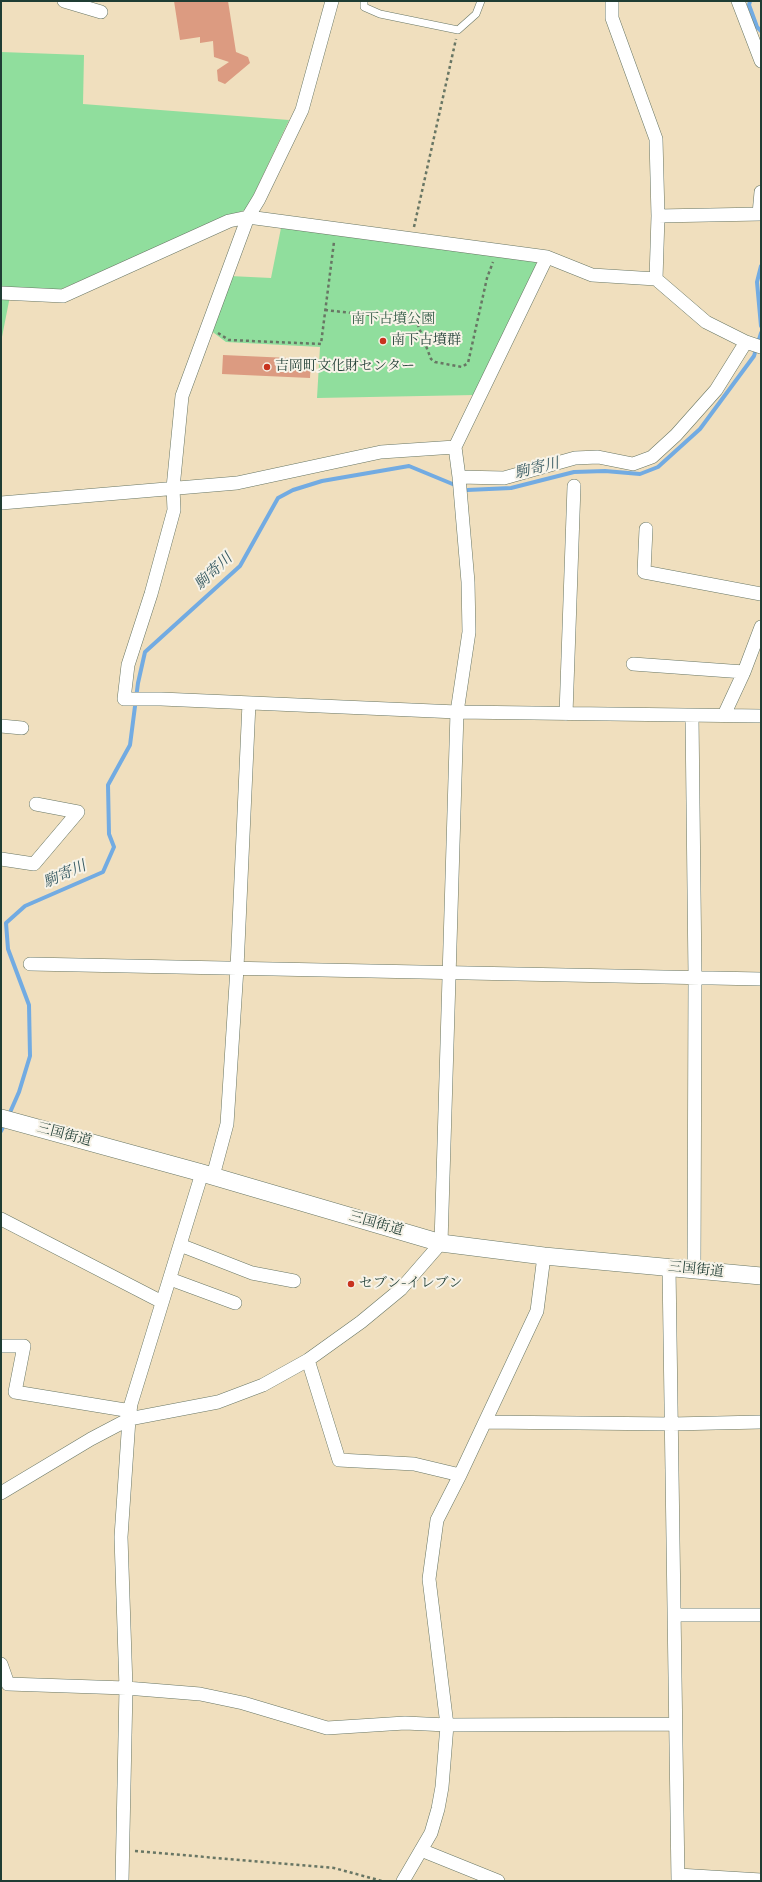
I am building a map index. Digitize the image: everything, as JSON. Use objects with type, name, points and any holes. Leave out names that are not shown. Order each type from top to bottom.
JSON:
[{"type":"street","points":[[64,1],[101,12]]},
{"type":"street","points":[[332,1],[302,110],[260,199],[248,217],[182,396],[173,488],[174,510],[151,594],[128,665],[124,699],[161,699],[457,712],[761,716]]},
{"type":"street","points":[[612,1],[612,18],[656,139],[658,216],[656,279]]},
{"type":"street","points":[[738,1],[761,61]]},
{"type":"street","points":[[658,216],[760,214],[761,192]]},
{"type":"street","points":[[1,293],[63,296],[229,220],[248,217],[547,257],[592,275],[656,279],[706,322],[747,343],[761,347]]},
{"type":"street","points":[[1,1493],[91,1439],[129,1419],[218,1402],[263,1385],[308,1360],[361,1322],[401,1289],[441,1243],[457,712],[469,632],[468,582],[460,477],[455,447],[547,257]]},
{"type":"street","points":[[460,477],[504,478],[575,458],[598,457],[633,464],[652,457],[676,435],[716,390],[747,343]]},
{"type":"street","points":[[1,503],[237,483],[381,452],[455,447]]},
{"type":"street","points":[[566,714],[574,486]]},
{"type":"street","points":[[646,529],[644,572],[761,594]]},
{"type":"street","points":[[724,715],[744,672],[761,627]]},
{"type":"street","points":[[633,664],[744,672]]},
{"type":"street","points":[[122,1881],[126,1688],[121,1537],[129,1419],[131,1404],[180,1244],[227,1124],[237,968],[249,704]]},
{"type":"street","points":[[692,716],[695,977],[694,1270]]},
{"type":"street","points":[[1,726],[22,728]]},
{"type":"street","points":[[1,859],[34,864],[78,812],[36,804]]},
{"type":"street","points":[[30,964],[761,979]]},
{"type":"street","name":"三国街道","points":[[1,1118],[208,1174],[441,1243],[544,1256],[761,1276]]},
{"type":"street","points":[[1,1219],[162,1302]]},
{"type":"street","points":[[180,1244],[252,1273],[294,1281]]},
{"type":"street","points":[[403,1881],[431,1833],[438,1809],[447,1725],[429,1579],[437,1520],[460,1476],[537,1311],[544,1256]]},
{"type":"street","points":[[669,1267],[678,1878],[761,1880]]},
{"type":"street","points":[[170,1279],[234,1303]]},
{"type":"street","points":[[1,1346],[24,1346],[15,1392],[126,1410],[129,1419]]},
{"type":"street","points":[[308,1360],[339,1460],[414,1464],[460,1476]]},
{"type":"street","points":[[485,1422],[672,1424],[761,1422]]},
{"type":"street","points":[[675,1615],[761,1616]]},
{"type":"street","points":[[1,1664],[8,1684],[126,1688],[200,1694],[243,1703],[327,1728],[405,1723],[447,1725],[675,1724]]},
{"type":"street","points":[[421,1850],[498,1881]]},
{"type":"lane","points":[[364,1],[364,7],[380,14],[458,30],[476,14],[481,1]]},
{"type":"path","points":[[411,240],[458,30]]},
{"type":"path","points":[[207,326],[229,340],[321,344],[335,229]]},
{"type":"path","points":[[325,310],[416,320],[431,358],[435,362],[462,368],[468,363],[487,278],[497,250]]},
{"type":"path","points":[[123,1850],[257,1863],[334,1868],[382,1881]]},
{"type":"green space","points":[[1,52],[84,55],[83,104],[289,120],[247,209],[59,290],[11,291],[1,342]]},
{"type":"green space","name":"南下古墳公園","points":[[281,228],[534,259],[537,264],[475,395],[317,398],[320,347],[226,342],[210,330],[230,276],[271,278]]},
{"type":"building","points":[[174,1],[228,1],[236,52],[248,57],[250,63],[225,84],[218,81],[217,70],[229,62],[214,57],[213,41],[200,43],[200,37],[180,40]]},
{"type":"building","name":"吉岡町文化財センター","points":[[223,355],[311,359],[310,378],[222,374]]},
{"type":"waterway","name":"駒寄川","points":[[750,1],[749,5],[757,27],[761,31]]},
{"type":"waterway","name":"駒寄川","points":[[761,266],[757,282],[761,326]]},
{"type":"waterway","name":"駒寄川","points":[[8,1117],[19,1092],[30,1056],[29,1005],[8,949],[6,923],[25,906],[103,872],[114,847],[109,834],[108,785],[130,745],[138,683],[145,652],[240,566],[278,498],[293,490],[322,481],[409,466],[467,490],[511,488],[574,472],[605,471],[640,474],[658,467],[700,429],[754,356],[761,333]]},
{"type":"waterway","name":"駒寄川","points":[[1,1131],[5,1123]]},
{"type":"place","name":"南下古墳群","points":[[383,341]]},
{"type":"place","name":"吉岡町文化財センター","points":[[267,367]]},
{"type":"place","name":"セブン-イレブン","points":[[351,1284]]}]
